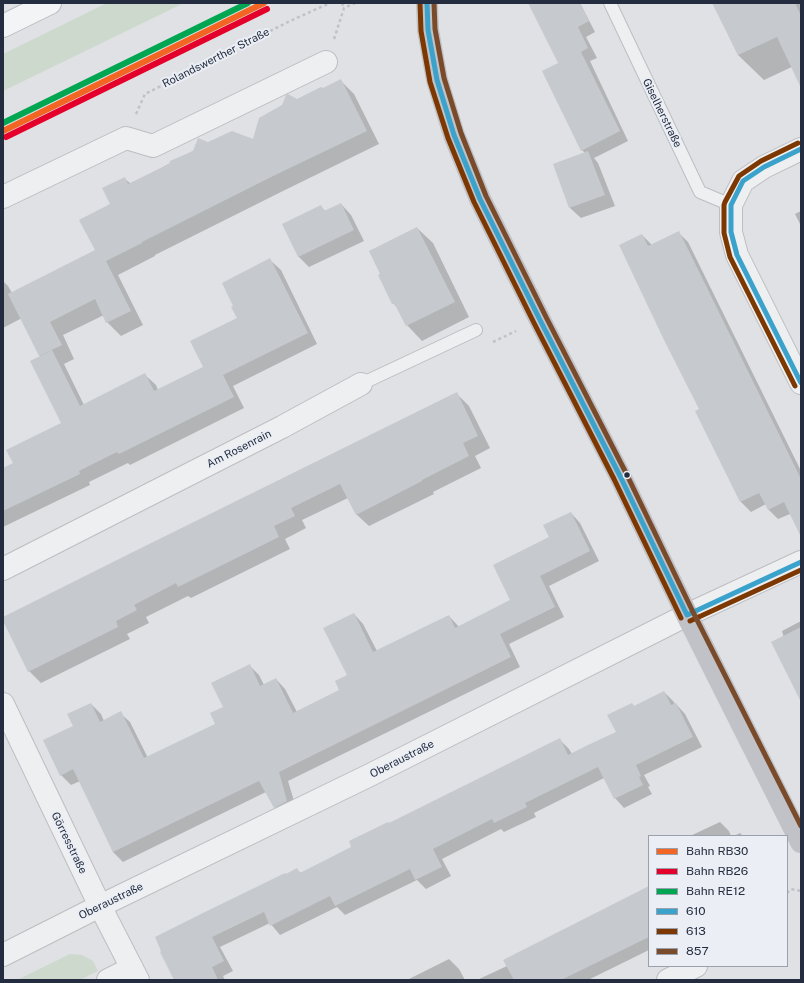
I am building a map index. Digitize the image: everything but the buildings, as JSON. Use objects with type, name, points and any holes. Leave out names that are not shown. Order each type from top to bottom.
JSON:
[{"type":"main road","points":[[3,26],[50,3]]},
{"type":"main road","points":[[427,3],[428,30],[437,80],[454,135],[480,200],[620,476],[687,616],[801,842]]},
{"type":"street","points":[[3,197],[126,138],[153,146],[326,62]]},
{"type":"street","points":[[801,149],[764,167],[743,181],[731,206],[731,232],[737,255],[801,383]]},
{"type":"street","name":"Am Rosenrain","points":[[3,569],[282,427],[361,384]]},
{"type":"street","name":"Oberaustraße","points":[[3,955],[100,906],[370,775],[687,616],[801,562]]},
{"type":"street","name":"Görresstraße","points":[[3,704],[100,906],[135,974]]},
{"type":"street","points":[[668,980],[694,967]]},
{"type":"street","points":[[108,980],[135,974]]},
{"type":"lane","name":"Giselherstraße","points":[[610,3],[700,192],[731,206]]},
{"type":"lane","name":"Am Rosenrain","points":[[361,384],[476,330]]},
{"type":"path","name":"Rolandswerther Straße","points":[[126,138],[145,94],[290,21],[330,3]]},
{"type":"path","points":[[326,62],[344,8],[342,3]]},
{"type":"path","points":[[344,8],[355,3]]},
{"type":"path","points":[[493,342],[512,333]]},
{"type":"path","points":[[788,892],[791,889],[801,891]]},
{"type":"shaded area","points":[[107,3],[184,3],[3,91],[3,54]]},
{"type":"shaded area","points":[[70,954],[82,955],[93,961],[98,971],[80,980],[17,980]]},
{"type":"rail line","name":"RE12","points":[[3,123],[248,3]]},
{"type":"rail line","name":"RB30","points":[[3,131],[264,3]]},
{"type":"rail line","name":"RB26","points":[[6,137],[267,9]]},
{"type":"transit line","name":"613","points":[[420,3],[421,31],[430,82],[448,138],[474,202],[614,479],[681,618]]},
{"type":"transit line","name":"610","points":[[427,3],[428,30],[437,80],[454,135],[480,199],[620,476],[687,615]]},
{"type":"transit line","name":"857","points":[[434,3],[435,29],[444,78],[461,133],[486,196],[626,473],[693,612],[801,826]]},
{"type":"transit line","name":"613","points":[[795,386],[730,257],[724,233],[724,205],[739,176],[761,161],[798,143]]},
{"type":"transit line","name":"610","points":[[801,149],[764,167],[743,181],[731,205],[731,232],[737,255],[801,383]]},
{"type":"transit line","name":"610","points":[[687,615],[801,562]]},
{"type":"transit line","name":"613","points":[[690,621],[801,570]]}]
